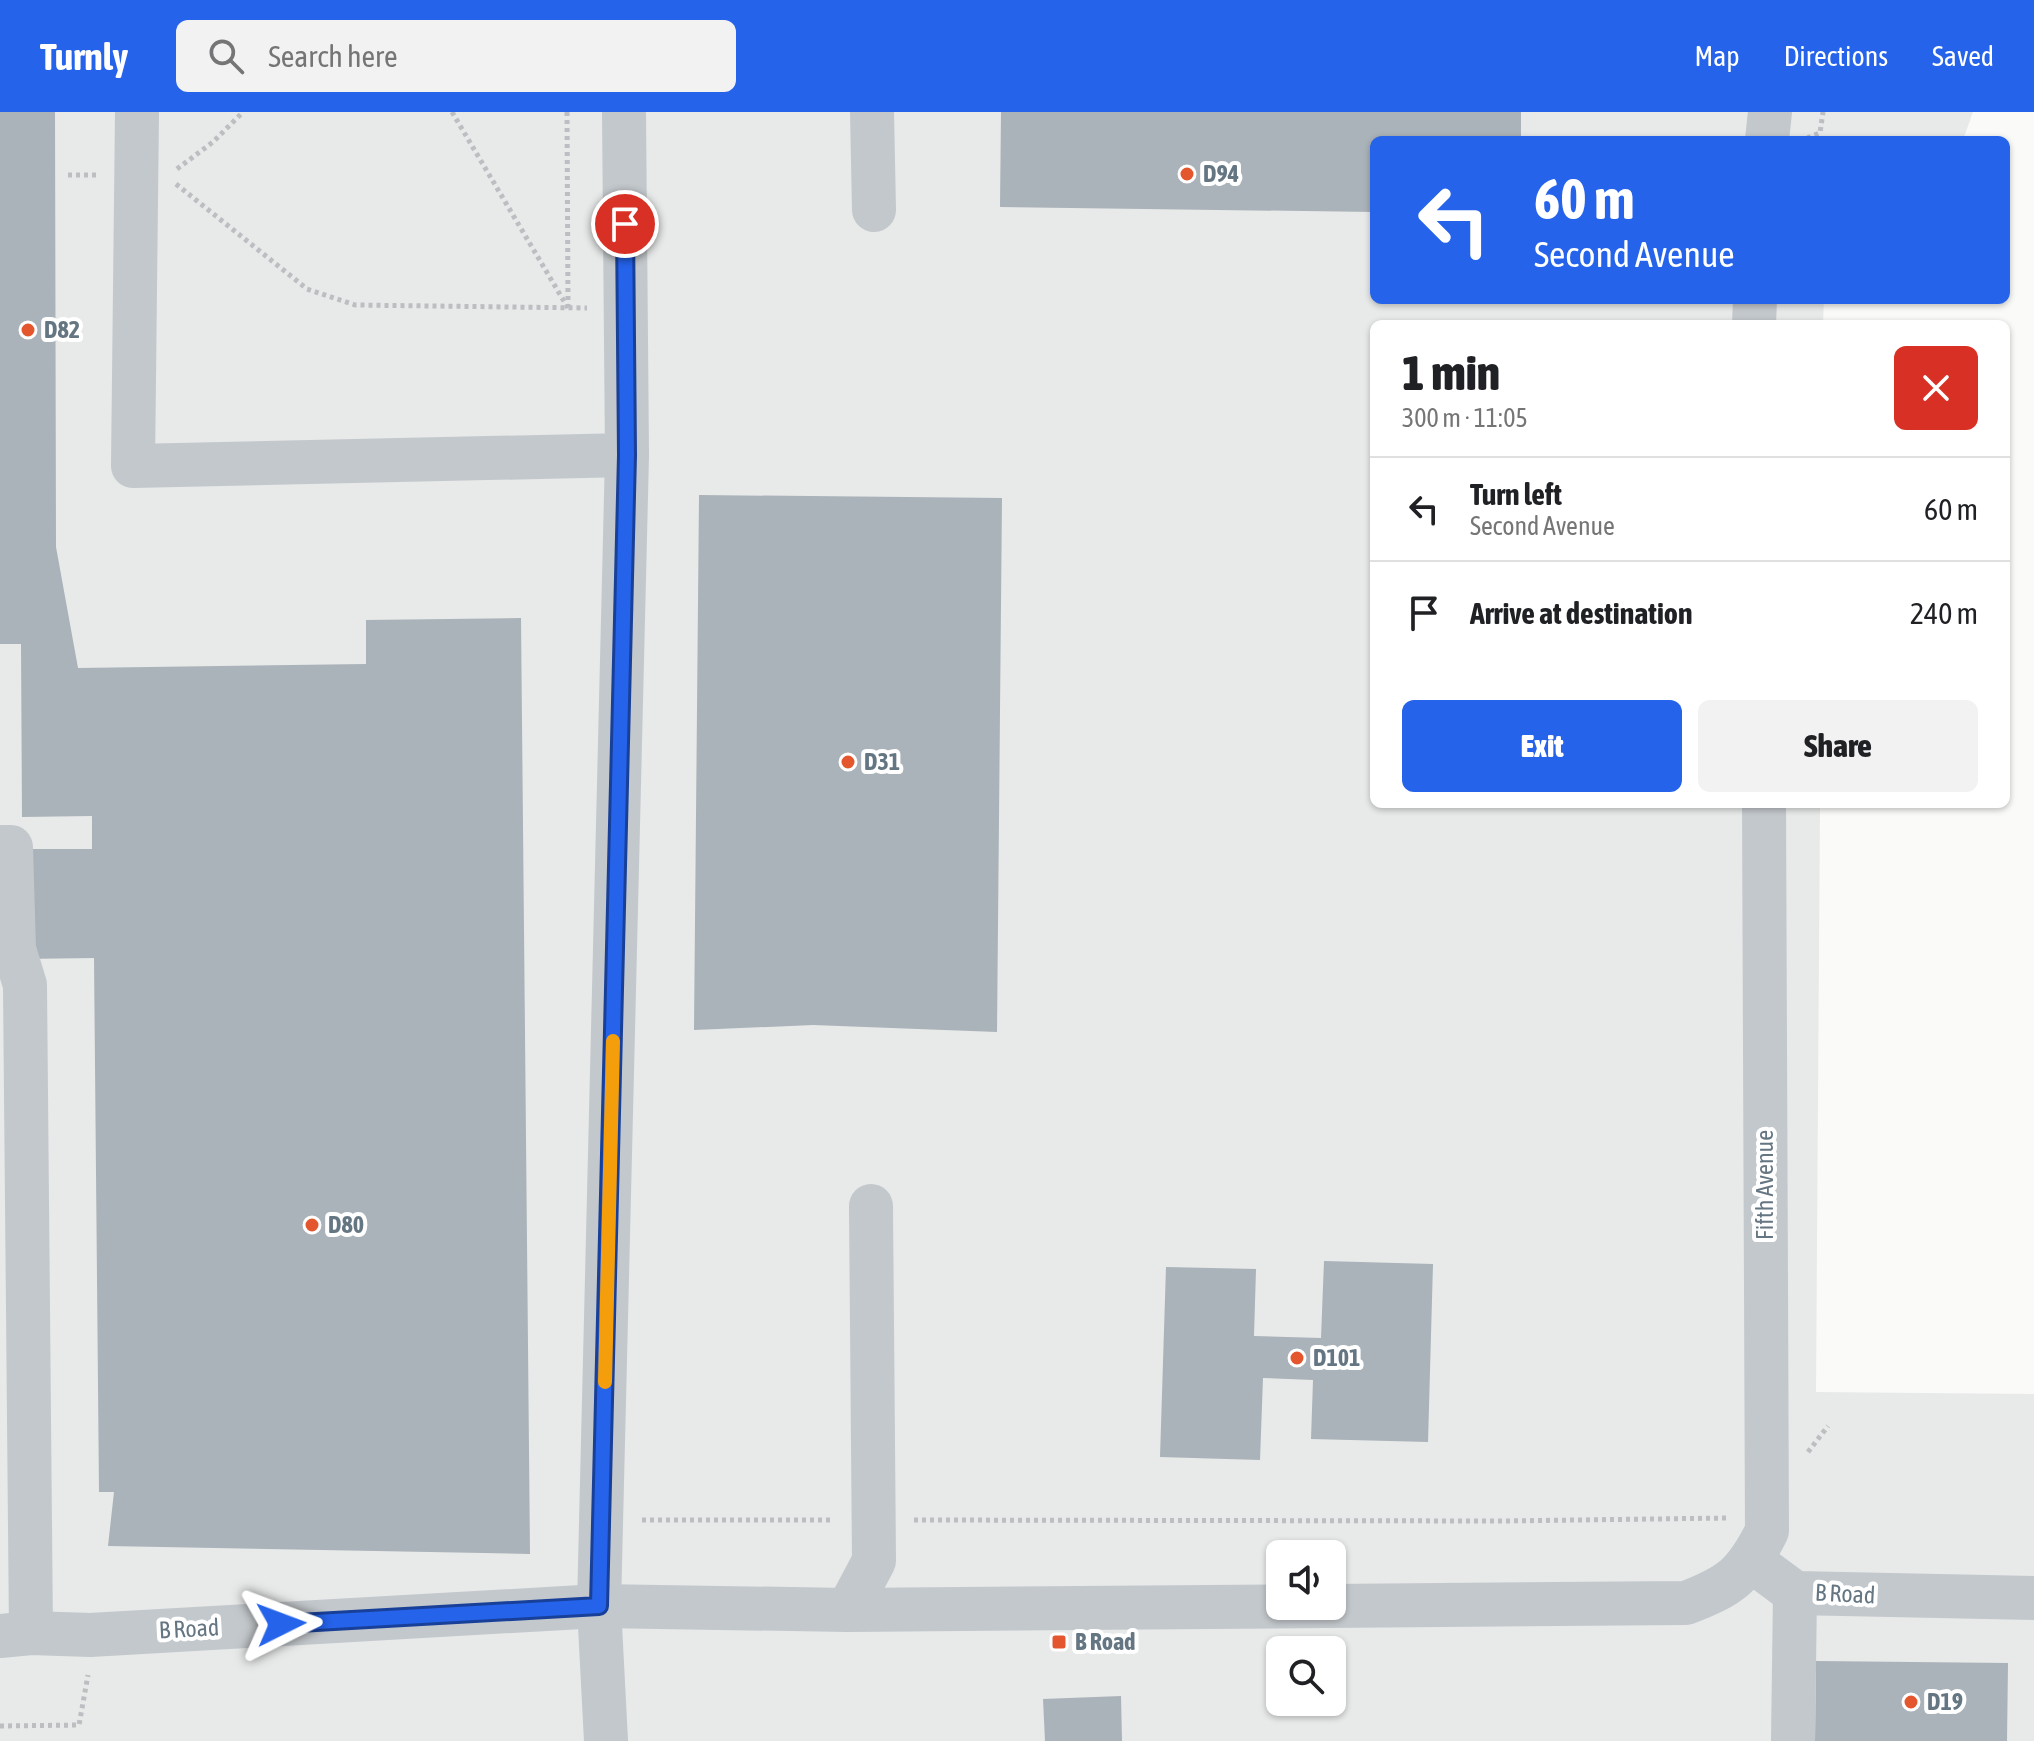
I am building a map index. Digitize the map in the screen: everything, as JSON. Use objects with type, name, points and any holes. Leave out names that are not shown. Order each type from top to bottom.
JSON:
[{"type":"lane","points":[[137,112],[133,466],[627,455]]},
{"type":"lane","points":[[606,1741],[599,1606],[627,455],[624,112]]},
{"type":"lane","points":[[872,112],[874,210]]},
{"type":"lane","points":[[1767,136],[1770,112]]},
{"type":"lane","name":"Fifth Avenue","points":[[1752,1561],[1767,1531],[1764,808]]},
{"type":"lane","points":[[0,847],[11,847],[14,949],[25,985],[30,1501],[16,1634]]},
{"type":"lane","points":[[848,1610],[874,1561],[871,1206]]},
{"type":"lane","name":"B Road","points":[[16,1634],[90,1635],[599,1606],[848,1610],[1686,1603],[1722,1589],[1752,1561],[1795,1593],[2034,1598]]},
{"type":"lane","points":[[1793,1741],[1795,1593]]},
{"type":"path","points":[[243,112],[213,142],[167,177],[307,289],[355,305],[625,309]]},
{"type":"path","points":[[452,112],[568,308]]},
{"type":"path","points":[[567,112],[568,308]]},
{"type":"path","points":[[1811,136],[1820,133],[1823,112]]},
{"type":"path","points":[[68,175],[137,176]]},
{"type":"path","points":[[1767,1465],[1801,1461],[1828,1426]]},
{"type":"path","points":[[904,1520],[1502,1521],[1739,1518]]},
{"type":"path","points":[[637,1520],[841,1520]]},
{"type":"path","points":[[0,1726],[79,1725],[89,1673],[90,1635]]},
{"type":"shaded area","points":[[0,112],[1973,112],[1964,136],[1370,136],[1370,304],[1824,304],[1823,320],[1370,320],[1370,808],[1820,808],[1816,1392],[2034,1394],[2034,1741],[0,1741]]},
{"type":"building","name":"D80","points":[[0,112],[55,112],[56,547],[78,668],[366,664],[366,620],[521,618],[530,1554],[108,1546],[114,1492],[99,1492],[94,958],[22,959],[21,849],[92,849],[92,816],[22,817],[21,644],[0,644]]},
{"type":"building","name":"D94","points":[[1001,112],[1521,112],[1521,136],[1370,136],[1370,212],[1000,207]]},
{"type":"building","name":"D31","points":[[699,495],[1002,498],[997,1032],[813,1025],[694,1030]]},
{"type":"building","name":"D101","points":[[1324,1261],[1433,1264],[1428,1442],[1311,1439],[1313,1380],[1263,1378],[1260,1460],[1160,1457],[1166,1267],[1256,1269],[1254,1336],[1321,1338]]},
{"type":"building","name":"D19","points":[[1816,1661],[2008,1663],[2007,1741],[1815,1741]]},
{"type":"building","points":[[1121,1696],[1122,1741],[1045,1741],[1043,1699]]},
{"type":"slow traffic","points":[[605,1382],[613,1041]]},
{"type":"place","name":"D94","points":[[1187,174]]},
{"type":"place","name":"D82","points":[[28,330]]},
{"type":"place","name":"D31","points":[[848,762]]},
{"type":"place","name":"D80","points":[[312,1225]]},
{"type":"place","name":"D101","points":[[1297,1358]]},
{"type":"place","name":"B Road","points":[[1059,1642]]},
{"type":"place","name":"D19","points":[[1911,1702]]},
{"type":"route","points":[[281,1624],[599,1606],[627,455],[625,224]]}]
